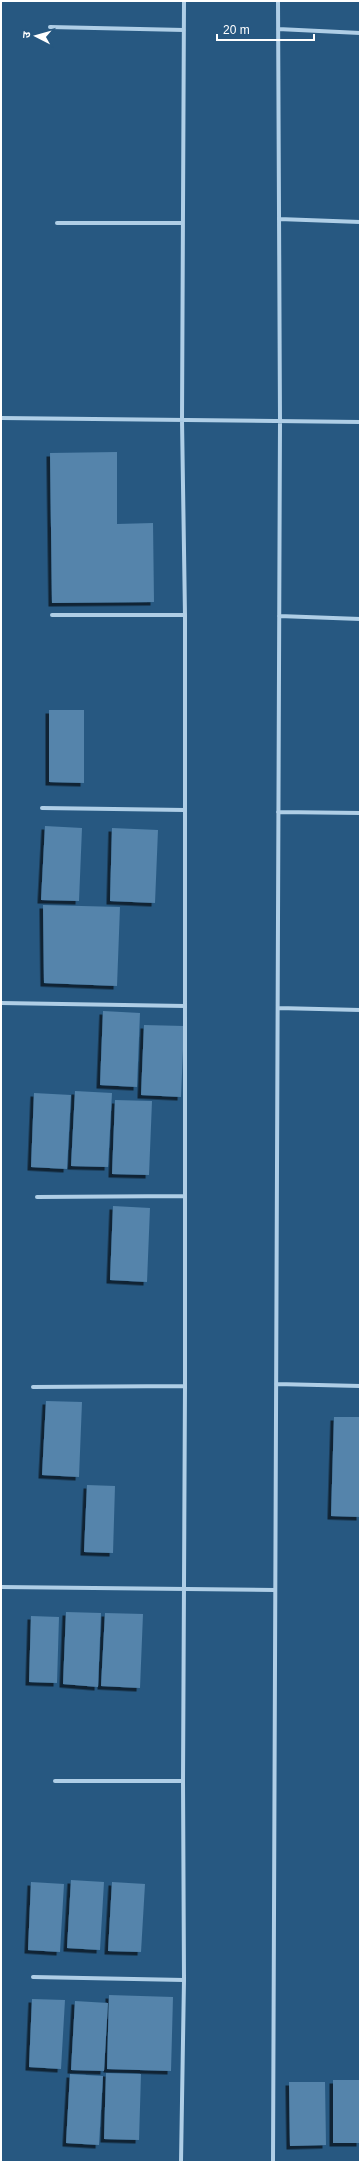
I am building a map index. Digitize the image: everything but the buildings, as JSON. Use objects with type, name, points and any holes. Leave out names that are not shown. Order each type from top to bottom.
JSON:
[{"type":"street","points":[[181,2162],[184,1980],[183,1781],[185,1386],[185,615],[182,420],[184,1]]},
{"type":"street","points":[[273,2162],[280,421],[278,1]]},
{"type":"street","points":[[50,27],[184,30]]},
{"type":"street","points":[[278,30],[360,33]]},
{"type":"street","points":[[279,219],[360,222]]},
{"type":"street","points":[[56,223],[183,223]]},
{"type":"street","points":[[1,418],[360,422]]},
{"type":"street","points":[[52,615],[185,615]]},
{"type":"street","points":[[279,616],[360,619]]},
{"type":"street","points":[[42,808],[185,810]]},
{"type":"street","points":[[278,812],[360,813]]},
{"type":"street","points":[[1,1003],[185,1006]]},
{"type":"street","points":[[278,1008],[360,1010]]},
{"type":"street","points":[[37,1197],[184,1196]]},
{"type":"street","points":[[276,1384],[360,1386]]},
{"type":"street","points":[[33,1387],[185,1386]]},
{"type":"street","points":[[1,1587],[275,1590]]},
{"type":"street","points":[[55,1781],[183,1781]]},
{"type":"street","points":[[33,1977],[184,1980]]}]
